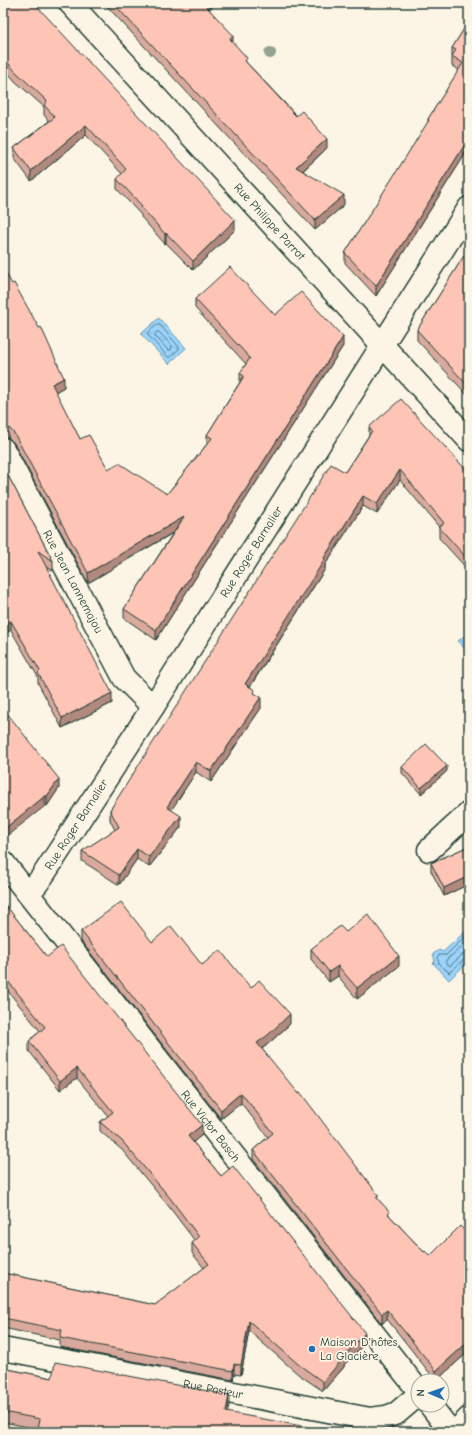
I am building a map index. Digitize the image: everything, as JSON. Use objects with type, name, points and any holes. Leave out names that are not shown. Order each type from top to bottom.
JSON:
[{"type":"street","name":"Rue Philippe Parrot","points":[[70,3],[356,318],[382,344],[407,374],[469,440]]},
{"type":"street","name":"Rue Roger Barnalier","points":[[28,893],[36,886],[153,707],[469,208]]},
{"type":"street","name":"Rue Jean Lannemajou","points":[[3,449],[124,678],[153,707]]},
{"type":"street","points":[[429,850],[469,813]]},
{"type":"street","name":"Rue Victor Basch","points":[[3,862],[410,1380]]},
{"type":"street","name":"Rue Pasteur","points":[[3,1349],[370,1419],[386,1417],[397,1413],[410,1402]]},
{"type":"street","points":[[436,1413],[451,1432]]},
{"type":"street","points":[[455,1432],[469,1418]]},
{"type":"water","points":[[159,318],[186,348],[169,364],[141,334]]},
{"type":"water","points":[[469,632],[469,654],[458,641]]},
{"type":"water","points":[[468,929],[469,961],[449,980],[433,963],[435,961],[433,954],[439,950],[443,952]]},
{"type":"building","points":[[3,3],[34,3],[235,220],[193,261],[166,233],[165,234],[117,179],[126,169],[86,125],[31,171],[14,148],[55,117],[44,105],[47,101],[15,71],[3,57]]},
{"type":"building","points":[[113,3],[205,3],[204,4],[233,35],[230,39],[247,58],[245,61],[296,116],[302,111],[327,139],[296,167],[344,195],[315,220]]},
{"type":"building","points":[[469,21],[469,138],[376,286],[345,253],[463,63],[452,56],[456,50],[452,48]]},
{"type":"building","points":[[469,248],[469,387],[417,330]]},
{"type":"building","points":[[230,267],[275,315],[301,292],[343,337],[156,630],[124,609],[184,517],[88,573],[14,433],[9,428],[3,427],[3,268],[12,284],[14,283],[39,328],[41,327],[64,378],[52,384],[80,439],[89,435],[108,469],[119,463],[167,494],[212,438],[207,435],[244,376],[240,373],[250,358],[195,299]]},
{"type":"building","points":[[401,399],[469,473],[469,561],[439,527],[444,523],[400,470],[377,504],[363,496],[324,558],[325,559],[245,684],[255,690],[254,693],[261,697],[211,771],[196,762],[167,807],[181,816],[149,857],[137,849],[119,875],[82,851],[119,827],[110,810],[331,464],[345,472],[372,431],[369,427]]},
{"type":"building","points":[[3,466],[53,561],[38,551],[112,693],[62,718],[38,673],[40,671],[11,621],[8,623],[3,614]]},
{"type":"building","points":[[3,708],[59,779],[47,796],[45,796],[3,830]]},
{"type":"building","points":[[426,744],[447,766],[421,788],[402,767]]},
{"type":"building","points":[[469,846],[469,876],[444,888],[431,863]]},
{"type":"building","points":[[3,902],[47,957],[61,946],[202,1125],[188,1136],[221,1176],[233,1166],[365,1333],[323,1382],[298,1364],[249,1321],[241,1365],[234,1364],[233,1371],[60,1338],[62,1330],[3,1318],[3,1273],[155,1305],[209,1264],[192,1243],[199,1237],[170,1198],[122,1141],[100,1122],[113,1112],[77,1068],[60,1081],[29,1041],[45,1027],[3,975]]},
{"type":"building","points":[[121,902],[152,942],[171,926],[202,965],[220,950],[251,988],[259,980],[290,1014],[268,1035],[257,1043],[299,1094],[300,1092],[379,1196],[376,1197],[390,1212],[388,1214],[424,1252],[425,1251],[430,1256],[460,1226],[464,1230],[467,1228],[469,1230],[469,1341],[436,1371],[387,1310],[382,1314],[253,1150],[273,1133],[241,1093],[221,1110],[81,931]]},
{"type":"building","points":[[368,914],[399,956],[357,988],[338,966],[329,972],[311,949],[340,926],[346,932]]},
{"type":"building","points":[[55,1362],[229,1395],[226,1412],[323,1430],[325,1432],[37,1432],[40,1419],[3,1412],[3,1368],[52,1378]]},
{"type":"place","name":"Maison D'hôtes La Glacière","points":[[312,1349]]}]
